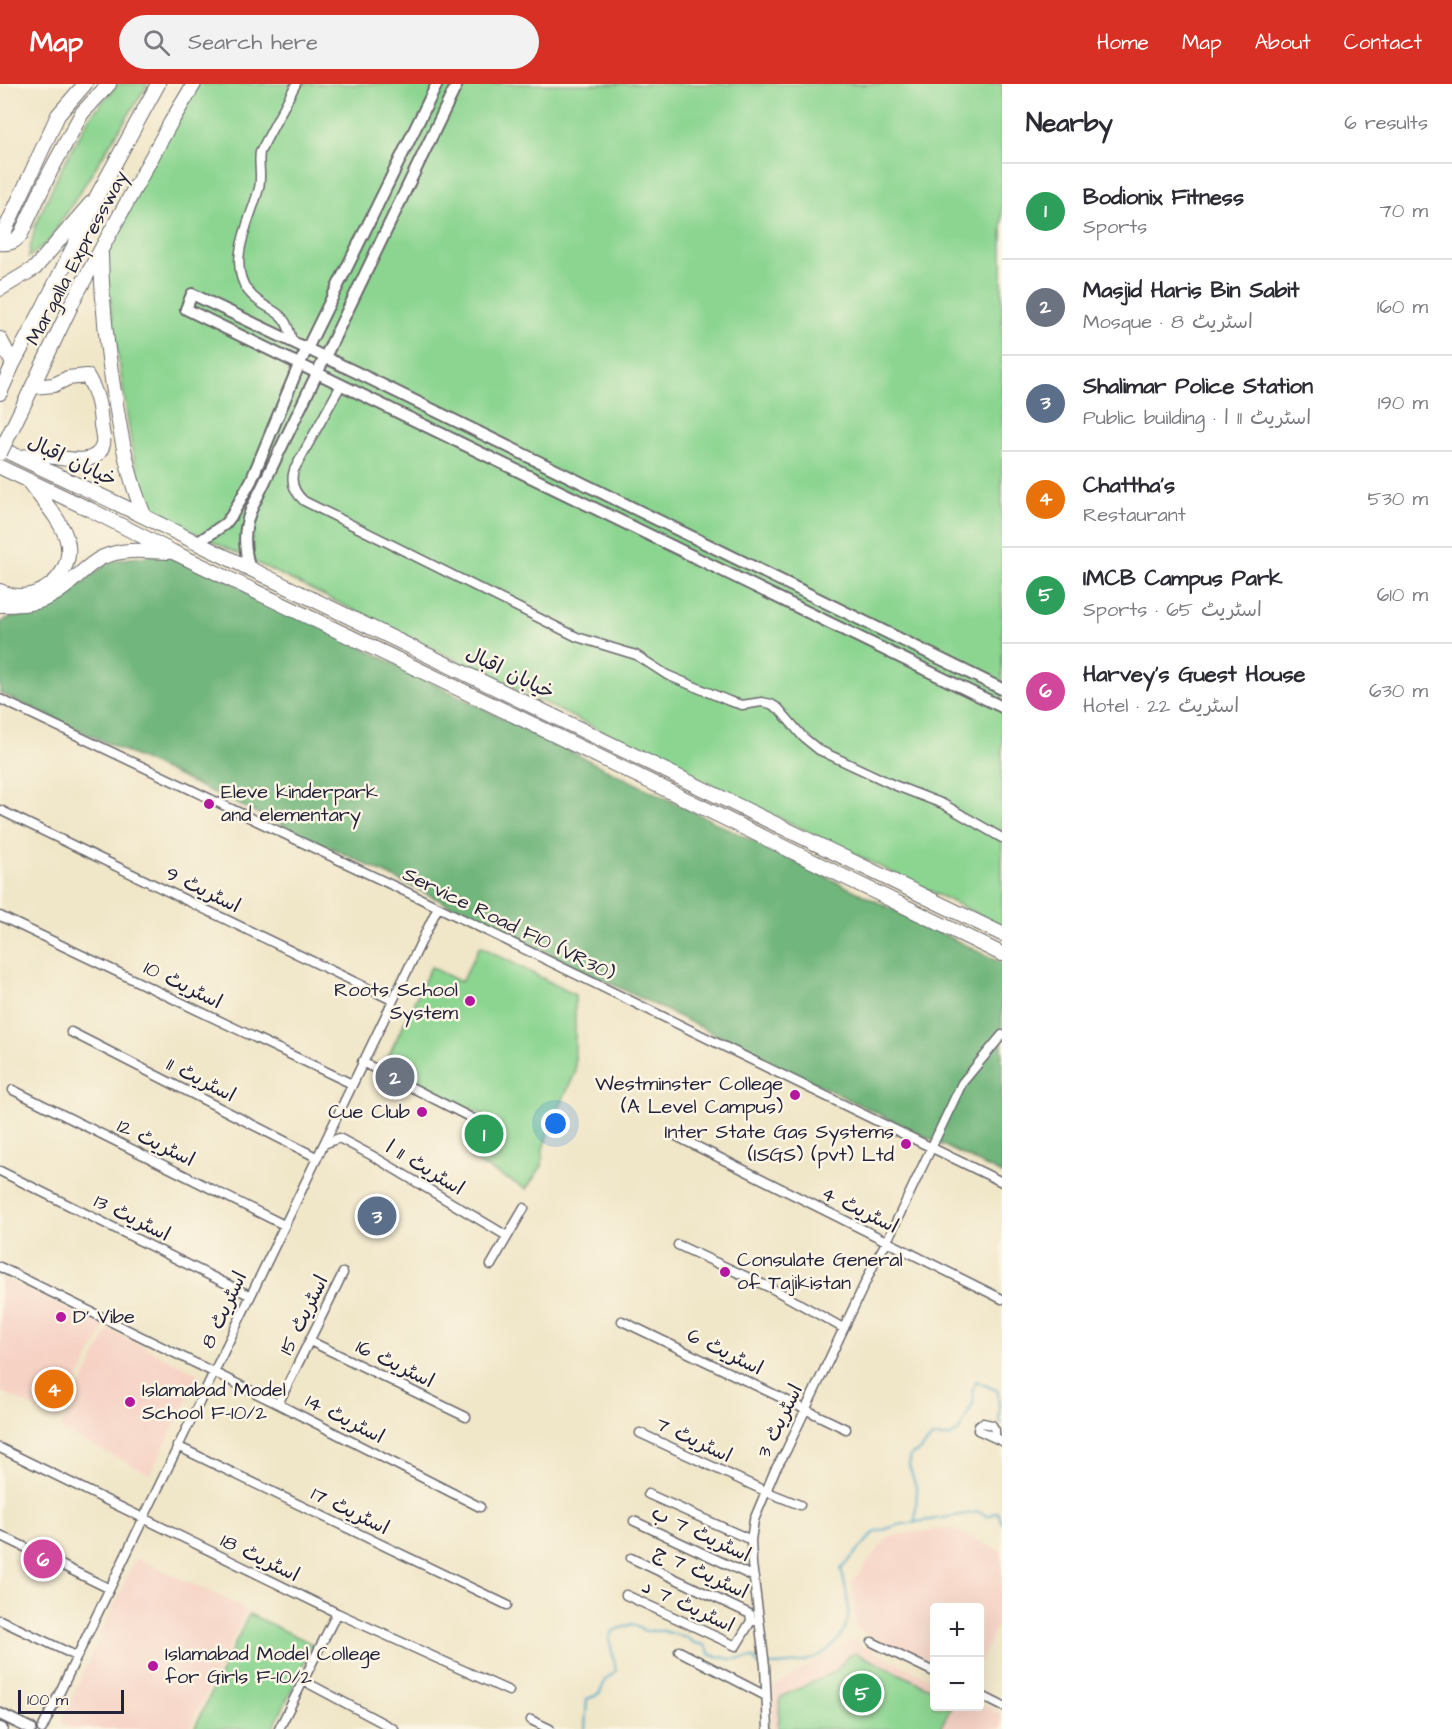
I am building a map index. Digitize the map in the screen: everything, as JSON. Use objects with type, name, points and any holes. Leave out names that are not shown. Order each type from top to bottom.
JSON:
[{"type":"main road","points":[[85,84],[58,115],[0,242],[9,244],[17,240],[82,113],[109,84]]},
{"type":"main road","name":"Margalla Expressway","points":[[2,389],[12,364],[44,306],[97,196],[158,84]]},
{"type":"main road","name":"Margalla Expressway","points":[[0,453],[75,297],[194,84]]},
{"type":"main road","points":[[0,289],[35,268],[97,196]]},
{"type":"main road","points":[[101,252],[106,348],[124,456],[132,486],[144,515]]},
{"type":"main road","points":[[0,339],[12,364]]},
{"type":"main road","points":[[18,457],[46,456],[67,460],[86,459],[96,454],[103,445],[101,415],[96,390],[87,376],[68,378],[54,385],[33,387]]},
{"type":"main road","name":"خیابان اقبال","points":[[0,448],[144,515],[197,543],[1002,934]]},
{"type":"main road","name":"خیابان اقبال","points":[[0,467],[1002,954]]},
{"type":"main road","points":[[0,591],[15,596],[38,593],[50,586],[67,565],[67,539],[61,526],[27,480]]},
{"type":"main road","points":[[0,605],[27,605],[52,597],[100,558],[115,552],[173,552]]},
{"type":"street","points":[[292,341],[287,322],[282,316],[257,301],[247,289],[242,279],[239,259],[260,186],[258,161],[260,152],[296,84]]},
{"type":"street","points":[[197,543],[219,529],[232,515],[251,481],[299,365],[437,84]]},
{"type":"street","points":[[249,567],[243,540],[246,523],[457,84]]},
{"type":"street","points":[[1002,689],[326,357],[192,294],[186,309],[1002,706]]},
{"type":"street","points":[[340,385],[292,478],[298,495],[304,501],[577,637],[636,655],[667,675],[729,701],[742,705],[762,702],[771,704],[779,709],[810,744],[819,750],[894,785],[944,804],[1002,838]]},
{"type":"street","name":"Service Road F10 (VR30)","points":[[0,699],[438,907],[1002,1182]]},
{"type":"street","name":"اسٹریٹ 9","points":[[0,810],[392,1000]]},
{"type":"street","name":"اسٹریٹ 8","points":[[42,1729],[249,1295],[438,907]]},
{"type":"street","name":"اسٹریٹ 10","points":[[0,916],[352,1084]]},
{"type":"street","name":"اسٹریٹ 11","points":[[71,1032],[316,1157]]},
{"type":"street","name":"اسٹریٹ 3","points":[[768,1729],[765,1665],[755,1621],[751,1540],[754,1521],[765,1491],[962,1083],[1002,1035]]},
{"type":"street","points":[[363,1062],[489,1127]]},
{"type":"street","name":"اسٹریٹ 12","points":[[13,1090],[284,1225]]},
{"type":"street","name":"اسٹریٹ 4","points":[[672,1134],[1002,1299]]},
{"type":"street","name":"اسٹریٹ 11 ا","points":[[324,1144],[339,1138],[507,1236]]},
{"type":"street","name":"اسٹریٹ 13","points":[[0,1171],[249,1295]]},
{"type":"street","points":[[491,1265],[524,1208]]},
{"type":"street","points":[[678,1245],[773,1289],[843,1328]]},
{"type":"street","name":"اسٹریٹ 14","points":[[0,1268],[214,1372],[480,1507]]},
{"type":"street","name":"اسٹریٹ 15","points":[[278,1404],[343,1273]]},
{"type":"street","name":"اسٹریٹ 6","points":[[622,1321],[846,1429]]},
{"type":"street","name":"اسٹریٹ 16","points":[[310,1341],[466,1417]]},
{"type":"street","name":"اسٹریٹ 7","points":[[640,1433],[800,1505]]},
{"type":"street","name":"اسٹریٹ 17","points":[[177,1446],[507,1605]]},
{"type":"street","name":"اسٹریٹ 18","points":[[0,1448],[337,1613],[509,1691]]},
{"type":"street","points":[[648,1494],[751,1540]]},
{"type":"street","name":"اسٹریٹ 7 ب","points":[[634,1521],[754,1577]]},
{"type":"street","points":[[0,1535],[108,1588]]},
{"type":"street","name":"اسٹریٹ 7 ج","points":[[631,1558],[750,1614],[755,1621]]},
{"type":"street","name":"اسٹریٹ 7 د","points":[[626,1595],[735,1646],[755,1621]]},
{"type":"street","points":[[279,1729],[337,1613]]},
{"type":"street","points":[[0,1620],[76,1656]]},
{"type":"street","points":[[873,1642],[930,1670]]},
{"type":"street","points":[[679,1651],[766,1696]]},
{"type":"street","points":[[304,1681],[394,1729]]},
{"type":"street","points":[[984,1697],[1002,1706]]},
{"type":"street","points":[[0,1714],[31,1729]]},
{"type":"street","points":[[531,1720],[550,1729]]},
{"type":"shaded area","points":[[0,1278],[105,1326],[58,1420],[0,1391]]},
{"type":"shaded area","name":"Islamabad Model School F-10/2","points":[[109,1329],[200,1375],[150,1474],[60,1429]]},
{"type":"shaded area","points":[[950,1528],[1002,1552],[1002,1614],[984,1654],[984,1603],[930,1603],[930,1665],[857,1629],[852,1582],[889,1536]]},
{"type":"shaded area","name":"Islamabad Model College for Girls F-10/2","points":[[136,1558],[239,1605],[246,1611],[189,1729],[73,1729],[61,1722]]},
{"type":"shaded area","points":[[851,1640],[930,1679],[930,1711],[984,1711],[984,1705],[1002,1715],[1002,1729],[772,1729],[774,1687]]},
{"type":"green space","points":[[118,84],[148,84],[49,241],[28,258],[35,226],[59,173],[89,118]]},
{"type":"green space","points":[[187,84],[1002,84],[1002,926],[154,513],[143,493],[133,455],[103,255]]},
{"type":"green space","points":[[173,552],[512,723],[1002,963],[1002,1174],[349,856],[0,693],[0,624],[6,619],[47,610],[111,561]]},
{"type":"green space","points":[[480,946],[575,995],[575,1073],[549,1130],[543,1149],[542,1166],[526,1189],[470,1159],[491,1119],[384,1065],[431,967],[461,982]]},
{"type":"green space","points":[[249,1614],[313,1644],[273,1729],[194,1729]]},
{"type":"green space","points":[[856,1653],[930,1688],[930,1711],[949,1711],[940,1729],[778,1729],[782,1696],[835,1672],[848,1656]]},
{"type":"waterway","points":[[915,1523],[917,1490],[909,1465],[911,1455],[921,1450],[932,1437],[949,1437],[959,1431],[974,1401],[972,1390],[976,1381],[998,1391],[1000,1423],[1002,1423]]},
{"type":"waterway","points":[[585,1729],[587,1699],[600,1694],[605,1680],[616,1671],[609,1638],[613,1631],[632,1624],[645,1631],[663,1631],[704,1645],[711,1655],[730,1659],[754,1658],[758,1665],[784,1665],[810,1660],[821,1655],[840,1638],[848,1619],[847,1597],[841,1569],[874,1533],[898,1525],[979,1512],[988,1516],[998,1512],[1002,1523]]},
{"type":"place","name":"Eleve kinderpark and elementary","points":[[209,804]]},
{"type":"place","name":"Roots School System","points":[[470,1001]]},
{"type":"place","name":"Masjid Haris Bin Sabit","points":[[395,1077]]},
{"type":"place","name":"Westminster College (A Level Campus)","points":[[795,1095]]},
{"type":"place","name":"Cue Club","points":[[422,1112]]},
{"type":"place","name":"Bodionix Fitness","points":[[484,1134]]},
{"type":"place","name":"Inter State Gas Systems (ISGS) (pvt) Ltd","points":[[906,1144]]},
{"type":"place","name":"Shalimar Police Station","points":[[377,1216]]},
{"type":"place","name":"Consulate General of Tajikistan","points":[[725,1272]]},
{"type":"place","name":"D' Vibe","points":[[61,1317]]},
{"type":"place","name":"Chattha's","points":[[54,1389]]},
{"type":"place","name":"Islamabad Model School F-10/2","points":[[130,1402]]},
{"type":"place","name":"Harvey's Guest House","points":[[43,1559]]},
{"type":"place","name":"Islamabad Model College for Girls F-10/2","points":[[153,1666]]},
{"type":"place","name":"IMCB Campus Park","points":[[862,1693]]}]
